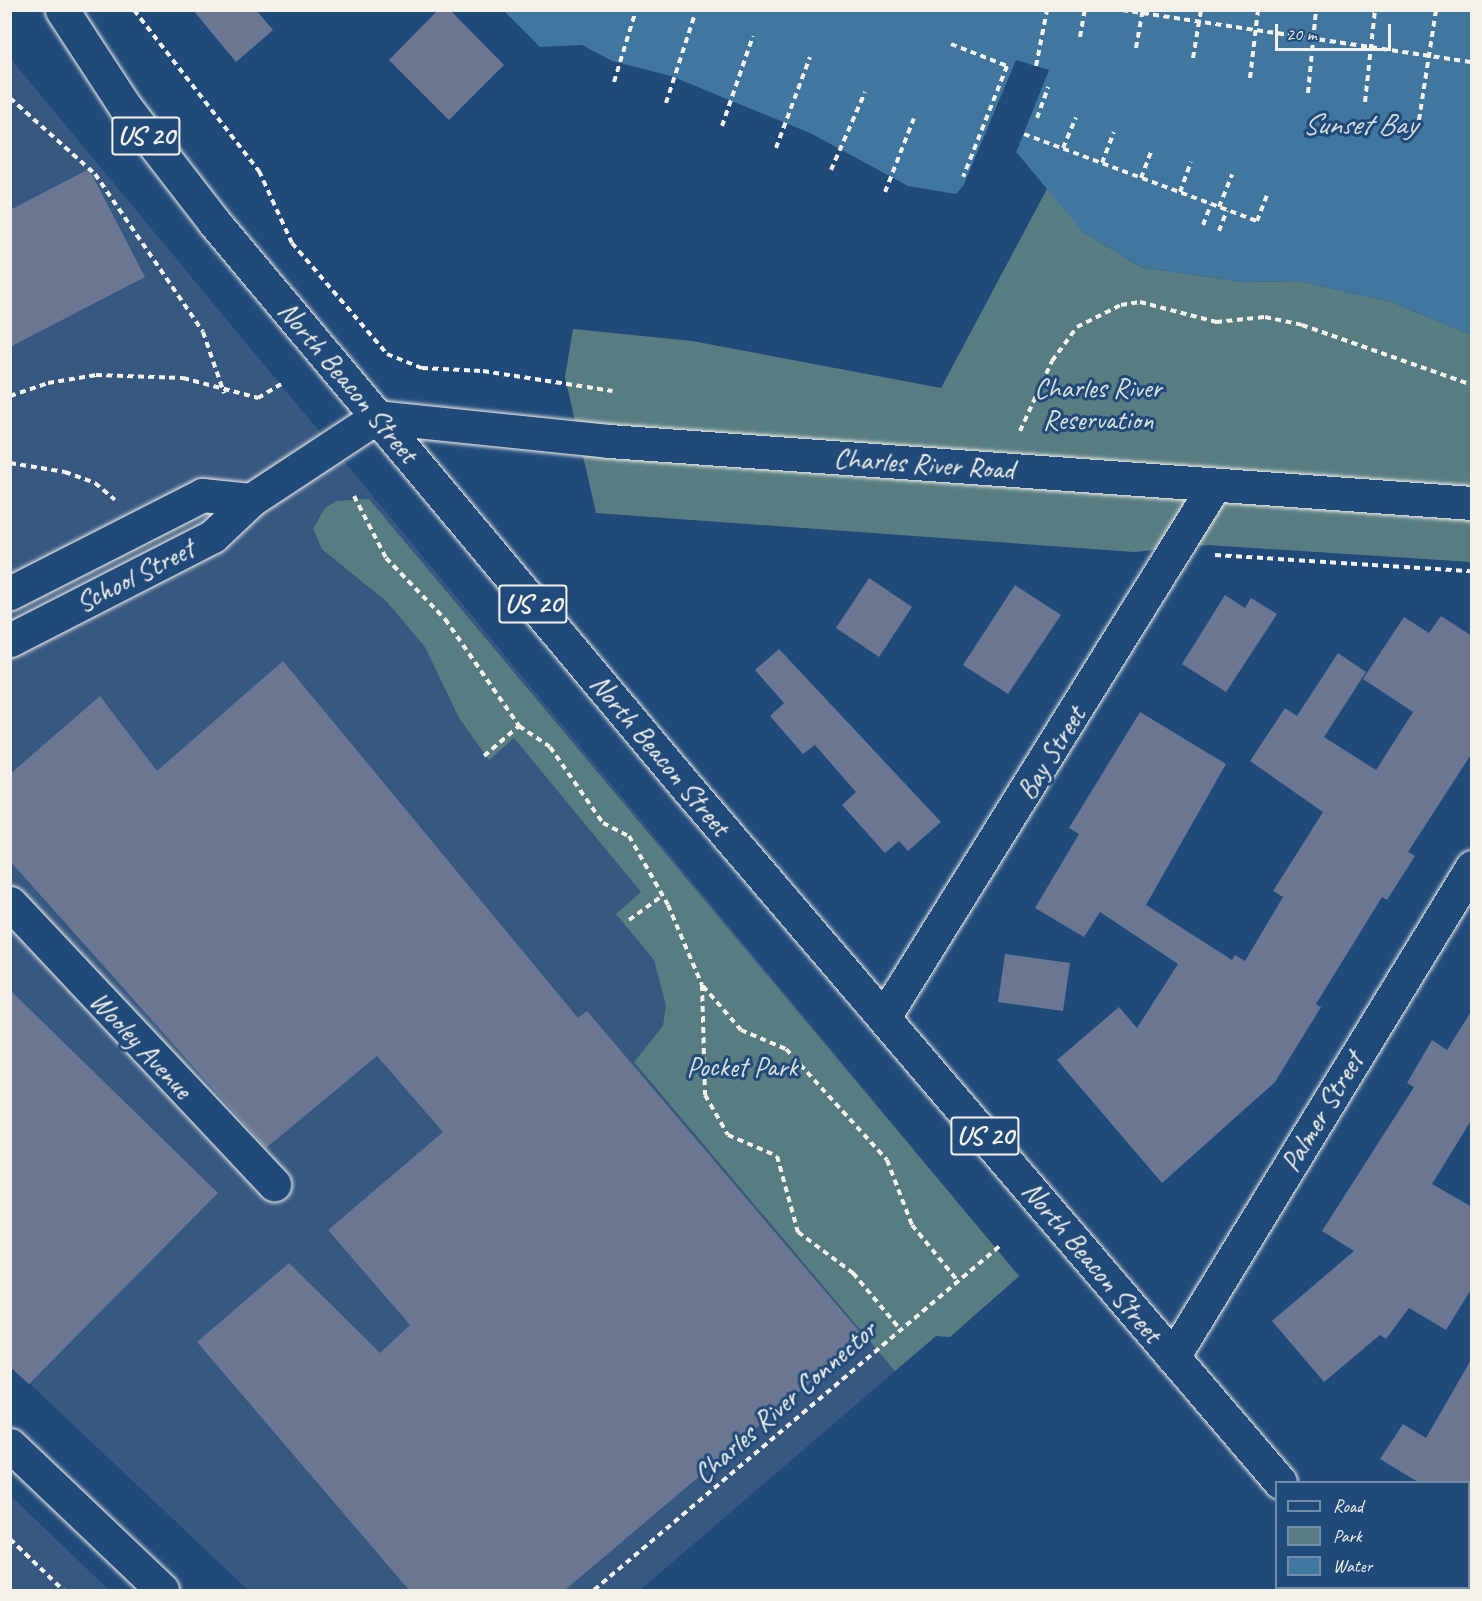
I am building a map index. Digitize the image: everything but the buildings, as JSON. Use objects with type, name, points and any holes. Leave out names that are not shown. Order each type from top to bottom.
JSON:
[{"type":"street","name":"North Beacon Street","points":[[62,10],[170,167],[377,417],[1279,1481]]},
{"type":"street","name":"Charles River Road","points":[[377,417],[609,441],[1472,503]]},
{"type":"street","name":"School Street","points":[[10,640],[213,537],[251,500],[377,417]]},
{"type":"street","name":"Bay Street","points":[[884,1017],[1214,486]]},
{"type":"street","name":"School Street","points":[[10,593],[202,495],[251,500]]},
{"type":"street","name":"Palmer Street","points":[[1173,1356],[1472,867]]},
{"type":"street","name":"Wooley Avenue","points":[[10,903],[274,1184]]},
{"type":"street","points":[[10,1446],[162,1590]]},
{"type":"path","points":[[134,10],[259,171],[292,243],[387,354],[422,368],[483,371],[612,391]]},
{"type":"path","points":[[614,82],[636,10]]},
{"type":"path","points":[[1036,66],[1047,10]]},
{"type":"path","points":[[1080,37],[1085,10]]},
{"type":"path","points":[[1122,10],[1256,32],[1472,62]]},
{"type":"path","points":[[1193,58],[1201,10]]},
{"type":"path","points":[[1250,78],[1258,10]]},
{"type":"path","points":[[1308,93],[1316,10]]},
{"type":"path","points":[[1365,102],[1375,10]]},
{"type":"path","points":[[1419,120],[1436,10]]},
{"type":"path","points":[[1136,48],[1143,12]]},
{"type":"path","points":[[666,104],[695,14]]},
{"type":"path","points":[[722,126],[753,36]]},
{"type":"path","points":[[951,44],[1007,66],[963,177]]},
{"type":"path","points":[[776,148],[810,57]]},
{"type":"path","points":[[1037,118],[1048,87]]},
{"type":"path","points":[[831,170],[865,92]]},
{"type":"path","points":[[10,98],[95,174],[203,332],[224,393]]},
{"type":"path","points":[[885,192],[914,118]]},
{"type":"path","points":[[1063,148],[1076,118]]},
{"type":"path","points":[[1102,163],[1114,132]]},
{"type":"path","points":[[1024,134],[1257,221],[1267,195]]},
{"type":"path","points":[[1141,178],[1152,149]]},
{"type":"path","points":[[1180,192],[1191,162]]},
{"type":"path","points":[[1220,207],[1232,175]]},
{"type":"path","points":[[1203,225],[1211,204]]},
{"type":"path","points":[[1219,231],[1227,210]]},
{"type":"path","points":[[1020,431],[1052,361],[1077,327],[1121,305],[1140,302],[1216,322],[1265,317],[1302,325],[1472,385]]},
{"type":"path","points":[[10,396],[48,382],[135,374],[183,378],[224,393],[258,398],[283,383]]},
{"type":"path","points":[[10,463],[95,483],[118,502]]},
{"type":"path","points":[[354,496],[386,558],[445,620],[519,726],[550,747],[603,823],[629,836],[663,896],[702,985],[741,1030],[786,1049],[887,1160],[912,1225],[957,1280]]},
{"type":"path","points":[[1206,555],[1472,571]]},
{"type":"path","points":[[484,756],[519,726]]},
{"type":"path","points":[[629,920],[663,896]]},
{"type":"path","points":[[702,985],[705,1095],[728,1135],[777,1156],[798,1232],[854,1273],[900,1329]]},
{"type":"path","name":"Charles River Connector","points":[[594,1590],[1002,1244]]},
{"type":"path","points":[[10,1539],[63,1590]]},
{"type":"shaded area","points":[[10,58],[1019,1276],[950,1337],[936,1336],[640,1590],[248,1590],[11,1366]]},
{"type":"shaded area","points":[[11,1496],[109,1590],[11,1590]]},
{"type":"green space","name":"Charles River Reservation","points":[[1048,187],[1083,232],[1141,267],[1243,282],[1300,281],[1392,302],[1471,335],[1471,562],[1208,545],[1134,552],[596,513],[565,377],[573,329],[692,341],[941,388]]},
{"type":"green space","name":"Pocket Park","points":[[369,499],[1019,1276],[950,1337],[936,1336],[895,1371],[634,1062],[663,1026],[666,1005],[654,960],[616,914],[641,892],[514,738],[489,760],[459,718],[425,647],[387,602],[322,549],[313,529],[325,508],[336,501]]},
{"type":"water","name":"Sunset Bay","points":[[504,11],[1471,11],[1471,335],[1392,302],[1300,281],[1243,282],[1141,267],[1083,232],[1017,153],[1001,144],[956,194],[908,186],[810,133],[671,76],[612,61],[582,45],[540,47]]},
{"type":"pier","points":[[1016,60],[1049,70],[1015,155],[1001,147],[959,196]]}]
